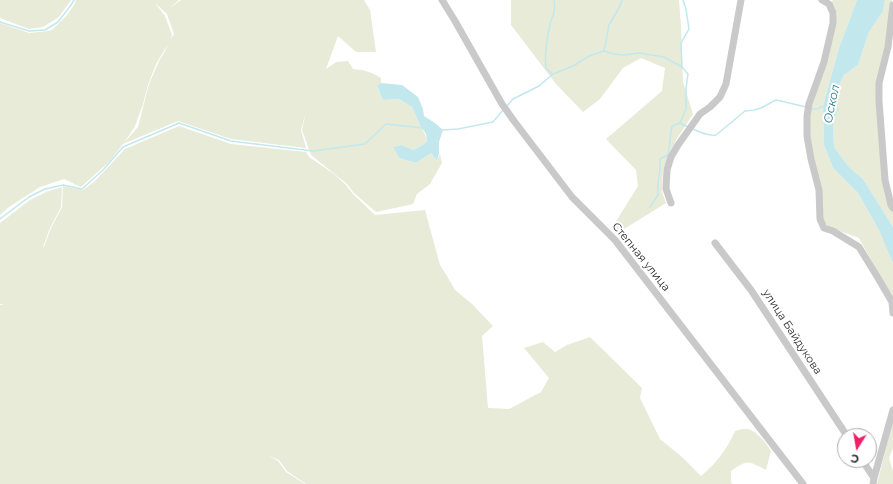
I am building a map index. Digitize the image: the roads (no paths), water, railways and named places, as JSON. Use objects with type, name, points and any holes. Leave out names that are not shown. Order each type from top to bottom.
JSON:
[{"type":"street","name":"Степная улица","points":[[442,0],[507,111],[572,197],[615,240],[803,484]]},
{"type":"street","points":[[671,203],[666,189],[667,170],[671,157],[700,114],[720,97],[726,84],[741,0]]},
{"type":"street","points":[[828,1],[833,13],[833,23],[824,62],[807,116],[807,136],[819,190],[820,219],[824,228],[833,231],[858,247],[892,302],[893,313]]},
{"type":"street","points":[[893,5],[888,47],[879,83],[879,101],[885,180],[893,208]]},
{"type":"street","name":"улица Байдукова","points":[[715,243],[751,290],[842,428]]},
{"type":"street","points":[[874,481],[893,410]]},
{"type":"street","points":[[867,468],[874,481]]},
{"type":"water","name":"Оскол","points":[[857,0],[885,0],[883,11],[869,32],[858,65],[844,75],[837,89],[838,110],[833,123],[834,147],[849,167],[863,179],[893,227],[893,263],[879,230],[858,193],[833,168],[824,145],[823,106],[839,48]]},
{"type":"water","points":[[381,83],[402,85],[418,97],[424,116],[443,130],[439,142],[439,154],[437,161],[431,153],[416,163],[399,158],[393,147],[401,145],[414,150],[427,142],[426,134],[412,107],[399,99],[383,100],[377,86]]},
{"type":"waterway","points":[[0,22],[29,31],[45,30],[58,22],[74,0]]},
{"type":"waterway","points":[[552,74],[546,68],[545,57],[555,3],[554,0]]},
{"type":"waterway","points":[[604,51],[609,25],[622,0]]},
{"type":"waterway","points":[[682,67],[681,43],[689,29],[683,0]]},
{"type":"waterway","points":[[507,106],[513,99],[539,86],[553,74],[573,66],[589,56],[604,51],[624,55],[639,53],[664,57],[682,67],[688,74],[686,109],[680,123]]},
{"type":"waterway","points":[[693,129],[704,134],[716,135],[745,111],[761,108],[776,100],[806,107]]},
{"type":"waterway","name":"Оскол","points":[[810,109],[817,109],[823,106]]},
{"type":"waterway","points":[[441,130],[458,129],[493,122],[503,110]]},
{"type":"waterway","points":[[0,219],[29,197],[45,189],[63,185],[82,189],[103,170],[123,147],[179,123],[231,141],[313,151],[365,144],[386,124],[423,128]]},
{"type":"waterway","points":[[650,207],[658,195],[660,159],[668,155],[672,126],[680,123],[688,127]]}]
